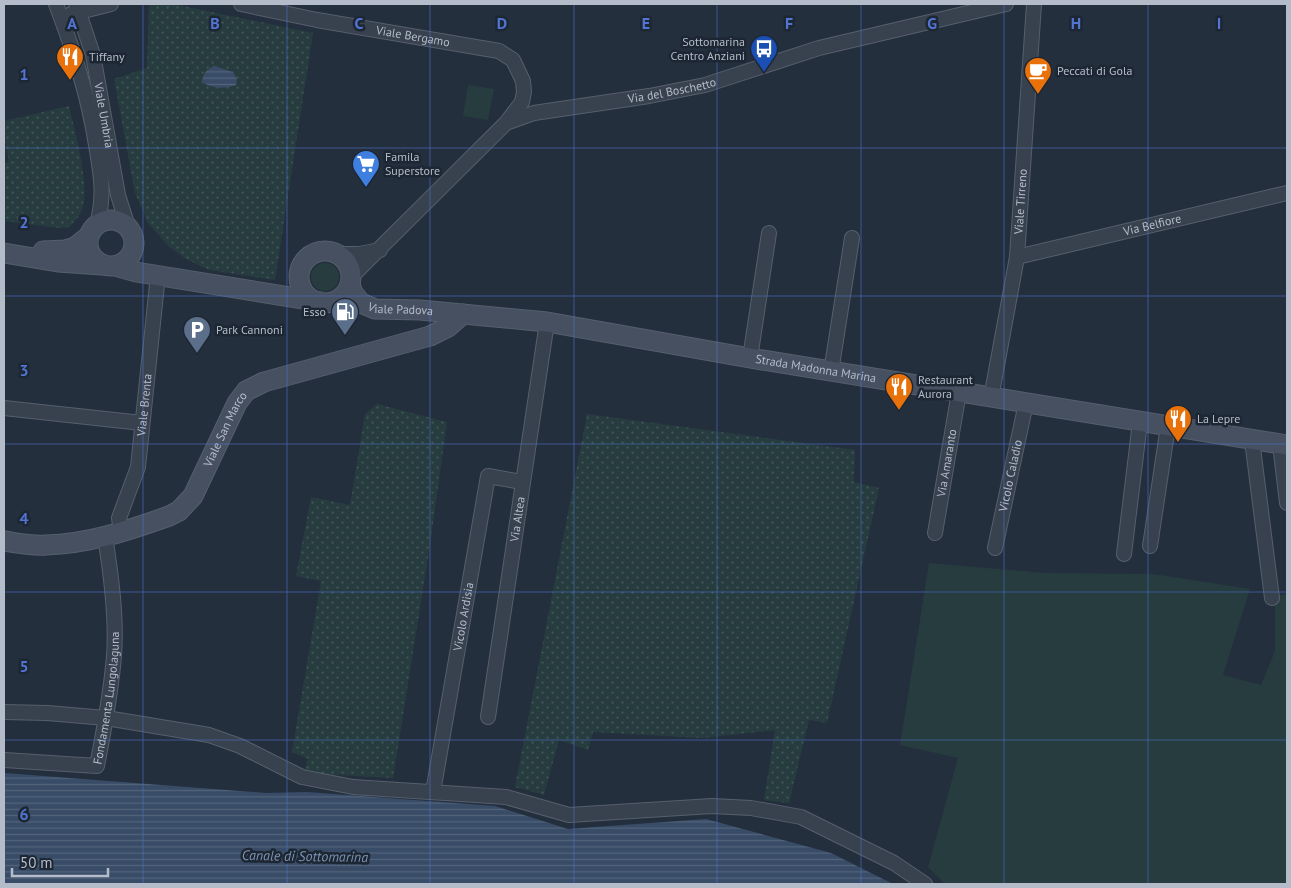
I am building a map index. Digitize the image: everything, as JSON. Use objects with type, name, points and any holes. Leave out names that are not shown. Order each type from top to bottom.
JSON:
[{"type":"street","name":"Viale Umbria","points":[[56,4],[76,57],[91,115],[102,184],[102,207],[93,230]]},
{"type":"street","points":[[61,18],[78,8],[111,4]]},
{"type":"street","name":"Viale Bergamo","points":[[241,4],[317,20],[499,51],[513,60],[523,81],[524,92],[522,102],[506,124]]},
{"type":"street","name":"Via del Boschetto","points":[[350,281],[506,124],[534,113],[649,96],[705,85],[819,48],[1006,4]]},
{"type":"street","name":"Viale Tirreno","points":[[991,398],[1017,257],[1034,4]]},
{"type":"street","name":"Viale Umbria","points":[[78,8],[93,55],[118,195],[132,236]]},
{"type":"street","name":"Via Belfiore","points":[[1017,257],[1287,193]]},
{"type":"street","points":[[27,256],[46,250],[65,250],[75,247],[93,230],[110,220],[124,223],[152,266],[164,276]]},
{"type":"street","points":[[93,230],[89,250],[92,256],[108,266],[127,261],[134,251],[132,236]]},
{"type":"street","points":[[750,358],[769,233]]},
{"type":"street","points":[[831,372],[852,238]]},
{"type":"street","points":[[261,292],[288,288],[307,257],[313,253],[325,250],[338,254],[359,254],[381,250]]},
{"type":"street","points":[[4,253],[58,262],[108,266],[328,303],[342,297],[350,281],[347,263],[338,254]]},
{"type":"street","points":[[300,268],[299,281],[304,293],[321,302]]},
{"type":"street","name":"Viale Brenta","points":[[113,534],[138,467],[142,423],[164,276]]},
{"type":"street","name":"Viale Padova","points":[[350,281],[353,293],[361,303],[375,309],[420,310],[463,314]]},
{"type":"street","name":"Strada Madonna Marina","points":[[463,314],[547,322],[831,372],[1284,445]]},
{"type":"street","name":"Viale San Marco","points":[[4,541],[45,546],[66,544],[113,534],[169,516],[185,506],[198,488],[238,403],[246,391],[253,386],[286,375],[430,336],[448,327],[463,314]]},
{"type":"street","name":"Via Altea","points":[[488,717],[547,322]]},
{"type":"street","name":"Via Amaranto","points":[[936,533],[959,392]]},
{"type":"street","name":"Vicolo Caladio","points":[[995,548],[1026,403]]},
{"type":"street","points":[[4,408],[142,423]]},
{"type":"street","points":[[1124,554],[1140,422]]},
{"type":"street","points":[[1150,546],[1168,426]]},
{"type":"street","points":[[1252,440],[1272,598]]},
{"type":"street","points":[[1284,445],[1287,502]]},
{"type":"street","name":"Vicolo Ardisia","points":[[433,792],[488,476],[522,482]]},
{"type":"street","name":"Fondamenta Lungolaguna","points":[[4,760],[97,766],[106,718],[114,654],[113,534]]},
{"type":"street","points":[[4,712],[47,713],[106,718],[209,735],[240,746],[302,777],[353,787],[506,797],[569,815],[712,806],[750,808],[801,817],[894,863],[925,884]]},
{"type":"green space","points":[[173,4],[313,33],[275,280],[209,270],[186,259],[168,246],[148,223],[135,193],[114,79],[147,68],[149,5]]},
{"type":"green space","points":[[468,85],[494,89],[488,120],[463,116]]},
{"type":"green space","points":[[69,106],[83,172],[84,198],[80,214],[69,227],[60,228],[4,221],[4,163],[9,162],[4,135],[4,121]]},
{"type":"green space","points":[[325,263],[335,267],[339,277],[335,287],[325,291],[315,287],[311,277],[315,267]]},
{"type":"green space","points":[[377,404],[447,422],[430,545],[393,778],[304,772],[308,759],[292,752],[321,581],[296,576],[311,497],[350,505],[365,414]]},
{"type":"green space","points":[[587,414],[855,450],[854,482],[879,488],[827,723],[809,720],[789,803],[764,800],[775,730],[702,738],[593,732],[588,750],[559,740],[544,795],[515,787]]},
{"type":"green space","points":[[929,563],[1045,573],[1153,574],[1250,589],[1223,675],[1261,685],[1275,651],[1275,596],[1287,594],[1287,884],[945,884],[928,867],[958,758],[900,745]]},
{"type":"water","points":[[214,66],[233,72],[237,79],[236,85],[218,88],[202,82],[205,72]]},
{"type":"water","name":"Canale di Sottomarina","points":[[4,773],[266,793],[307,792],[495,806],[568,829],[706,819],[831,853],[893,884],[4,884]]},
{"type":"place","name":"Sottomarina Centro Anziani","points":[[764,73]]},
{"type":"place","name":"Tiffany","points":[[70,81]]},
{"type":"place","name":"Peccati di Gola","points":[[1038,95]]},
{"type":"place","name":"Famila Superstore","points":[[366,188]]},
{"type":"place","name":"Esso","points":[[345,336]]},
{"type":"place","name":"Park Cannoni","points":[[197,354]]},
{"type":"place","name":"Restaurant Aurora","points":[[899,411]]},
{"type":"place","name":"La Lepre","points":[[1178,443]]}]
